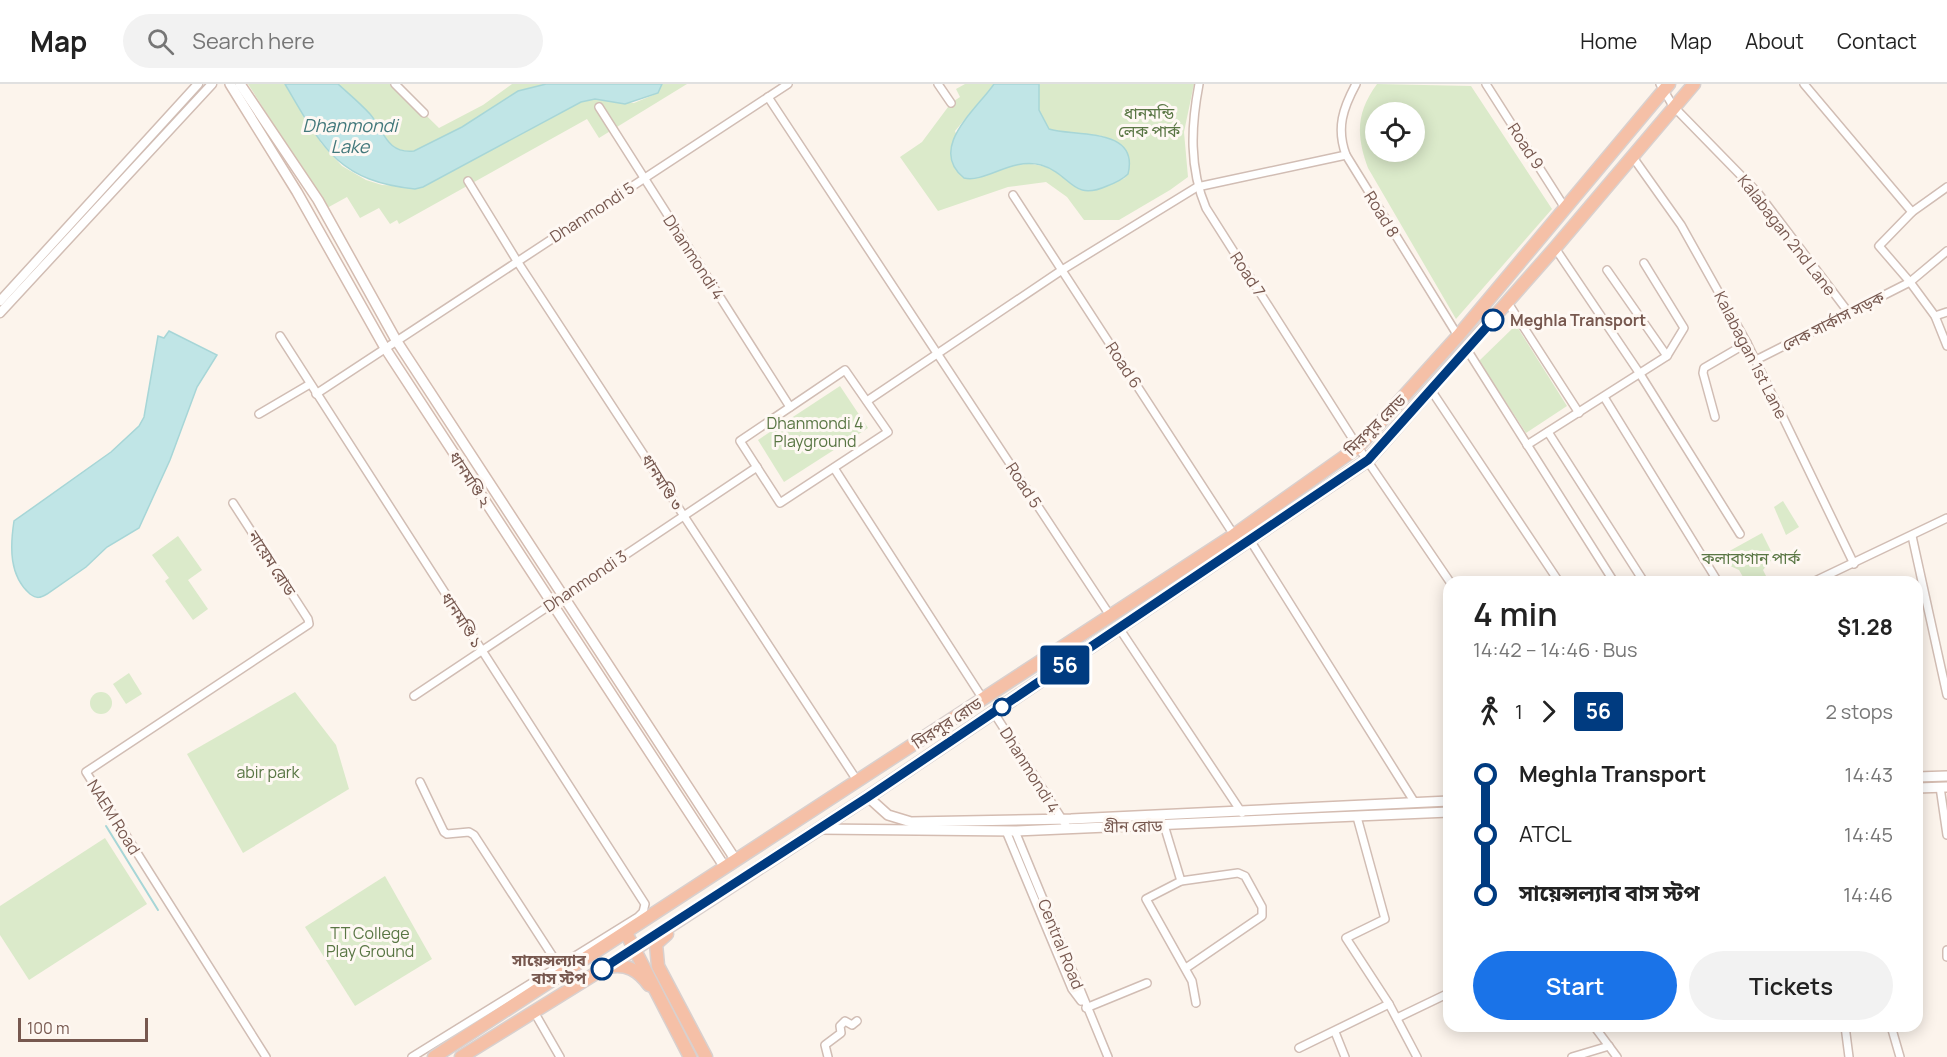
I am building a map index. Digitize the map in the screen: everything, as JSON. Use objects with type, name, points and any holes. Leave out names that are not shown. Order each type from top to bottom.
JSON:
[{"type":"highway","name":"মিরপুর রোড","points":[[463,1056],[533,1010],[635,949],[868,797],[1368,460],[1468,350],[1694,84]]},
{"type":"highway","name":"মিরপুর রোড","points":[[434,1057],[562,970],[626,933],[729,862],[858,782],[1234,536],[1358,447],[1458,336],[1664,86]]},
{"type":"highway","points":[[858,782],[868,797]]},
{"type":"highway","points":[[706,1057],[658,966],[657,944],[659,938],[734,889],[744,877]]},
{"type":"highway","points":[[626,933],[690,1057]]},
{"type":"highway","points":[[602,969],[622,965],[639,973],[667,1011]]},
{"type":"main road","name":"ধানমণ্ডি ২","points":[[230,84],[297,192],[385,348],[552,604],[729,862]]},
{"type":"main road","name":"ধানমণ্ডি ২","points":[[240,84],[318,200],[396,340],[563,596],[729,862]]},
{"type":"main road","points":[[1923,777],[1947,776]]},
{"type":"main road","points":[[1923,789],[1944,787]]},
{"type":"main road","name":"গ্রীন রোড","points":[[868,797],[888,814],[911,822],[1164,825],[1443,812]]},
{"type":"main road","name":"গ্রীন রোড","points":[[817,829],[1010,831],[1064,823],[1240,809],[1443,801]]},
{"type":"street","points":[[97,204],[198,84]]},
{"type":"street","points":[[0,314],[37,269],[212,84]]},
{"type":"street","points":[[395,84],[424,113]]},
{"type":"street","name":"Dhanmondi 5","points":[[396,340],[788,84]]},
{"type":"street","points":[[938,84],[951,103]]},
{"type":"street","name":"Road 7","points":[[1199,84],[1192,128],[1197,187],[1222,234],[1368,460]]},
{"type":"street","name":"Road 8","points":[[1356,84],[1341,121],[1340,133],[1346,155],[1610,576]]},
{"type":"street","name":"Road 9","points":[[1486,84],[1565,208]]},
{"type":"street","points":[[1804,84],[1912,212]]},
{"type":"street","name":"Kalabagan 2nd Lane","points":[[1664,86],[1673,106],[1758,193],[1849,313]]},
{"type":"street","name":"Road 5","points":[[768,97],[1111,616]]},
{"type":"street","name":"Dhanmondi 4","points":[[599,107],[790,407]]},
{"type":"street","points":[[867,401],[1062,270],[1197,187],[1346,155]]},
{"type":"street","name":"Kalabagan 1st Lane","points":[[1632,156],[1681,225],[1747,343],[1854,564]]},
{"type":"street","name":"ধানমণ্ডি ৩","points":[[468,181],[517,261],[858,782]]},
{"type":"street","points":[[1947,187],[1912,212],[1879,246],[1935,316],[1947,346]]},
{"type":"street","name":"Road 6","points":[[1013,195],[1234,536]]},
{"type":"street","points":[[1555,248],[1640,374],[1740,534]]},
{"type":"street","name":"লেক সার্কাস সড়ক","points":[[1756,360],[1910,282],[1947,251]]},
{"type":"street","points":[[1527,445],[1667,356],[1684,328],[1644,263]]},
{"type":"street","points":[[0,301],[37,269]]},
{"type":"street","points":[[1608,270],[1667,356]]},
{"type":"street","points":[[1508,303],[1579,413]]},
{"type":"street","points":[[1935,316],[1947,312]]},
{"type":"street","name":"ধানমণ্ডি ১","points":[[280,336],[645,904],[638,917],[562,970]]},
{"type":"street","points":[[316,393],[396,340]]},
{"type":"street","points":[[1714,417],[1704,368],[1747,343]]},
{"type":"street","points":[[845,370],[867,401],[888,432],[780,502],[740,441],[845,370]]},
{"type":"street","points":[[259,414],[310,384]]},
{"type":"street","points":[[1431,390],[1555,576]]},
{"type":"street","points":[[1604,397],[1714,576]]},
{"type":"street","points":[[1548,432],[1640,576]]},
{"type":"street","points":[[1368,460],[1446,576]]},
{"type":"street","name":"Dhanmondi 3","points":[[414,696],[757,467]]},
{"type":"street","points":[[834,468],[983,699]]},
{"type":"street","name":"নায়েম রোড","points":[[233,503],[309,618],[309,624]]},
{"type":"street","points":[[1827,576],[1947,518]]},
{"type":"street","points":[[1912,536],[1921,576]]},
{"type":"street","points":[[1250,540],[1415,803]]},
{"type":"street","points":[[1923,586],[1947,695]]},
{"type":"street","name":"NAEM Road","points":[[266,1057],[86,772],[309,624]]},
{"type":"street","points":[[1119,628],[1248,821]]},
{"type":"street","name":"Dhanmondi 4","points":[[994,713],[1064,823]]},
{"type":"street","points":[[412,1057],[562,970],[474,835],[469,832],[447,834],[444,832],[420,782]]},
{"type":"street","points":[[1944,787],[1947,835]]},
{"type":"street","points":[[1357,817],[1385,919],[1346,938],[1389,1004],[1417,1057]]},
{"type":"street","points":[[1164,825],[1181,881]]},
{"type":"street","name":"Central Road","points":[[1010,831],[1108,1057]]},
{"type":"street","points":[[1186,968],[1262,916],[1263,911],[1242,874],[1181,881],[1148,897],[1146,902],[1186,968],[1192,981],[1196,1003]]},
{"type":"street","points":[[1947,950],[1947,957]]},
{"type":"street","points":[[1086,1008],[1147,983]]},
{"type":"street","points":[[1397,1018],[1443,996]]},
{"type":"street","points":[[1299,1048],[1389,1004]]},
{"type":"street","points":[[533,1010],[560,1057]]},
{"type":"street","points":[[828,1057],[825,1045],[841,1034],[840,1026],[845,1022],[852,1025],[857,1021]]},
{"type":"street","points":[[1335,1032],[1345,1057]]},
{"type":"street","points":[[1599,1032],[1617,1057]]},
{"type":"street","points":[[1846,1032],[1849,1057]]},
{"type":"street","points":[[1894,1032],[1900,1057]]},
{"type":"street","points":[[1572,1057],[1610,1046]]},
{"type":"green space","points":[[248,84],[285,84],[321,143],[342,166],[366,180],[382,185],[423,187],[581,102],[595,99],[634,103],[658,93],[662,84],[687,84],[599,138],[587,119],[399,224],[397,220],[390,224],[379,208],[360,218],[347,197],[327,208]]},
{"type":"green space","points":[[338,84],[394,84],[439,128],[483,105],[512,84],[546,84],[518,91],[462,127],[414,151],[405,151],[391,144],[370,114]]},
{"type":"green space","name":"ধানমন্ডি লেক পার্ক","points":[[965,84],[994,84],[955,131],[974,178],[1007,167],[1033,164],[1056,172],[1083,191],[1125,178],[1129,167],[1124,153],[1108,138],[1049,129],[1039,110],[1039,84],[1194,84],[1184,132],[1188,177],[1119,220],[1084,220],[1067,197],[1046,182],[1008,187],[938,211],[900,157],[922,142],[951,103],[960,97],[956,89]]},
{"type":"green space","points":[[1377,84],[1471,86],[1552,209],[1456,319],[1366,162],[1425,162],[1425,102],[1366,102]]},
{"type":"green space","points":[[1365,105],[1365,159],[1360,135]]},
{"type":"green space","points":[[1516,325],[1567,406],[1526,433],[1479,361]]},
{"type":"green space","name":"Dhanmondi 4 Playground","points":[[840,386],[868,428],[784,482],[758,440]]},
{"type":"green space","points":[[1783,501],[1799,527],[1786,535],[1774,507]]},
{"type":"green space","name":"কলাবাগান পার্ক","points":[[1762,533],[1774,557],[1763,570],[1766,576],[1742,576],[1739,570],[1715,559]]},
{"type":"green space","points":[[178,536],[202,570],[188,580],[208,609],[193,620],[165,581],[169,578],[152,555]]},
{"type":"green space","points":[[129,673],[142,694],[126,704],[113,684]]},
{"type":"green space","points":[[101,692],[109,695],[112,703],[109,711],[101,714],[93,711],[90,703],[93,695]]},
{"type":"green space","name":"abir park","points":[[295,692],[336,745],[349,789],[243,853],[187,754]]},
{"type":"green space","points":[[105,838],[147,904],[29,980],[0,935],[0,906]]},
{"type":"green space","name":"TT College Play Ground","points":[[385,876],[432,959],[355,1006],[305,927]]},
{"type":"water","name":"Dhanmondi Lake","points":[[285,84],[338,84],[370,114],[391,145],[397,149],[414,151],[462,127],[518,91],[546,84],[662,84],[658,93],[625,104],[595,99],[581,102],[423,187],[415,189],[389,185],[349,169],[322,143]]},
{"type":"water","points":[[994,84],[1039,84],[1039,110],[1049,129],[1102,136],[1115,141],[1124,148],[1129,159],[1128,174],[1110,185],[1086,191],[1078,189],[1051,169],[1030,163],[1019,164],[981,177],[964,178],[954,166],[951,154],[953,142],[967,117]]},
{"type":"water","points":[[169,331],[217,355],[197,387],[170,460],[139,528],[107,547],[86,567],[47,594],[32,596],[23,587],[15,570],[12,551],[14,521],[111,452],[139,426],[144,417],[158,336],[164,338]]},
{"type":"waterway","points":[[106,826],[158,910]]},
{"type":"bus line","name":"56","points":[[602,969],[868,797],[1368,460],[1493,320]]},
{"type":"place","name":"Meghla Transport","points":[[1493,320]]},
{"type":"place","name":"সায়েন্সল্যাব বাস স্টপ","points":[[602,969]]}]
